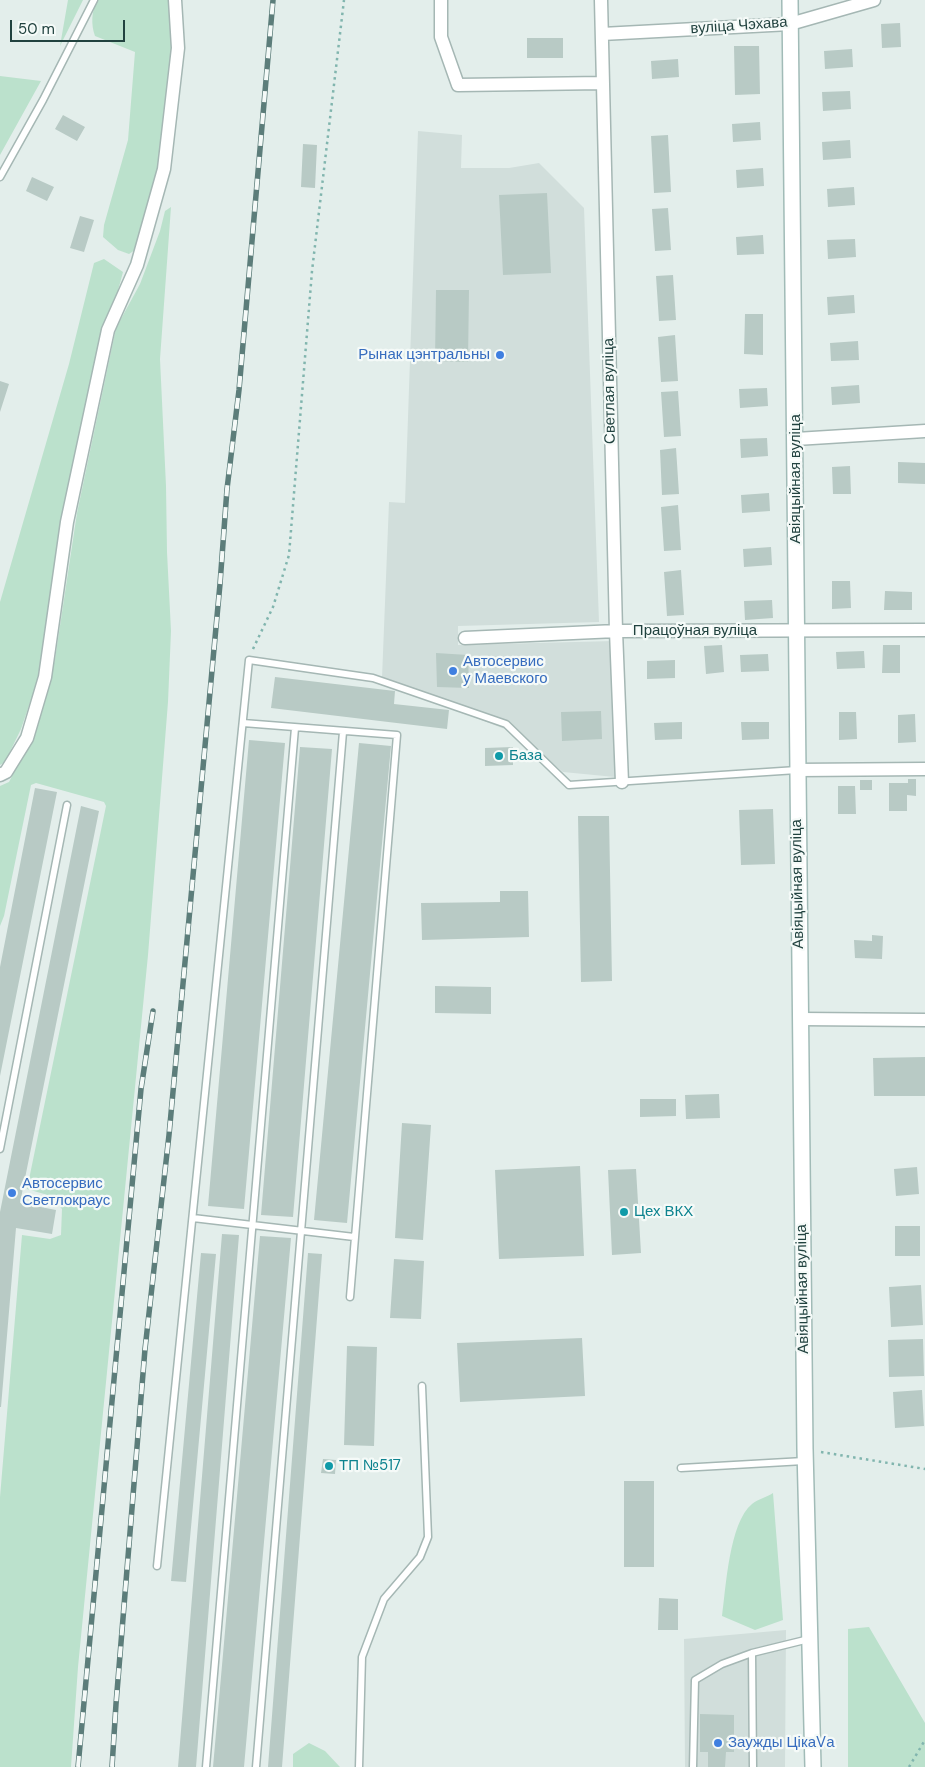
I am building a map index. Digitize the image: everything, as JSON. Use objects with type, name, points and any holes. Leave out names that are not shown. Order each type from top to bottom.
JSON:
[{"type":"street","points":[[0,775],[6,772],[27,738],[45,677],[67,522],[108,330],[137,265],[164,169],[178,48],[175,0]]},
{"type":"street","points":[[441,0],[441,36],[458,85],[603,82]]},
{"type":"street","name":"Светлая вуліца","points":[[601,0],[616,631],[622,782]]},
{"type":"street","name":"Авіяцыйная вуліца","points":[[790,0],[805,1455],[813,1767]]},
{"type":"street","name":"вуліца Чэхава","points":[[602,34],[790,24],[874,0]]},
{"type":"street","points":[[796,439],[925,431]]},
{"type":"street","name":"Працоўная вуліца","points":[[465,638],[616,631],[925,630]]},
{"type":"street","points":[[797,770],[925,769]]},
{"type":"street","points":[[800,1019],[925,1020]]},
{"type":"lane","points":[[0,177],[43,100],[94,0]]},
{"type":"lane","points":[[157,1566],[249,660],[373,678],[506,724],[569,784],[797,770]]},
{"type":"lane","points":[[243,723],[397,735],[350,1297]]},
{"type":"lane","points":[[206,1767],[294,728]]},
{"type":"lane","points":[[256,1767],[343,732]]},
{"type":"lane","points":[[0,1149],[67,805]]},
{"type":"lane","points":[[192,1218],[354,1237]]},
{"type":"lane","points":[[359,1767],[362,1658],[384,1599],[420,1557],[428,1537],[422,1386]]},
{"type":"lane","points":[[681,1468],[805,1455]]},
{"type":"lane","points":[[693,1767],[695,1680],[722,1664],[752,1653],[809,1639]]},
{"type":"lane","points":[[752,1653],[753,1767]]},
{"type":"path","points":[[249,660],[273,607],[289,554],[312,271],[344,0]]},
{"type":"path","points":[[805,1455],[925,1470]]},
{"type":"path","points":[[909,1767],[925,1740]]},
{"type":"shaded area","name":"Рынак цэнтральны","points":[[418,131],[462,135],[461,168],[509,168],[539,163],[584,208],[599,622],[458,626],[458,645],[614,641],[615,777],[563,772],[515,733],[453,709],[382,678],[389,502],[405,503]]},
{"type":"shaded area","points":[[786,1630],[785,1767],[685,1767],[684,1639]]},
{"type":"green space","points":[[68,0],[83,0],[60,46]]},
{"type":"green space","points":[[98,0],[168,0],[173,39],[161,166],[138,248],[129,254],[118,250],[103,237],[104,225],[128,140],[135,52],[95,36],[92,18]]},
{"type":"green space","points":[[0,76],[41,81],[0,155]]},
{"type":"green space","points":[[171,207],[160,359],[171,631],[168,702],[148,955],[78,1667],[71,1767],[0,1767],[0,1497],[22,1235],[50,1239],[61,1235],[62,1209],[51,1196],[27,1189],[106,806],[104,802],[36,783],[31,785],[4,916],[0,926],[0,786],[9,782],[38,725],[55,659],[77,513],[116,328],[140,284],[160,231],[165,211]]},
{"type":"green space","points":[[104,259],[123,272],[78,438],[37,682],[21,729],[5,762],[0,765],[0,602],[69,364],[94,263]]},
{"type":"green space","points":[[773,1493],[783,1620],[755,1630],[722,1616],[727,1573],[733,1540],[744,1513],[754,1502]]},
{"type":"green space","points":[[869,1627],[925,1723],[925,1767],[848,1767],[848,1629]]},
{"type":"green space","points":[[309,1743],[325,1751],[340,1767],[293,1767],[293,1754]]},
{"type":"building","points":[[900,23],[901,47],[882,48],[881,24]]},
{"type":"building","points":[[527,38],[563,38],[563,58],[527,58]]},
{"type":"building","points":[[734,46],[759,46],[760,94],[735,95]]},
{"type":"building","points":[[852,49],[853,67],[825,69],[824,51]]},
{"type":"building","points":[[678,59],[679,77],[652,79],[651,61]]},
{"type":"building","points":[[850,91],[851,109],[823,111],[822,92]]},
{"type":"building","points":[[63,115],[85,127],[77,141],[55,129]]},
{"type":"building","points":[[760,122],[761,140],[733,142],[732,124]]},
{"type":"building","points":[[668,135],[671,192],[654,193],[651,136]]},
{"type":"building","points":[[850,140],[851,158],[823,160],[822,142]]},
{"type":"building","points":[[303,144],[317,145],[315,188],[301,187]]},
{"type":"building","points":[[763,168],[764,186],[737,188],[736,170]]},
{"type":"building","points":[[32,177],[54,187],[47,201],[26,191]]},
{"type":"building","points":[[854,187],[855,205],[828,207],[827,189]]},
{"type":"building","points":[[547,193],[551,273],[503,275],[499,195]]},
{"type":"building","points":[[668,208],[671,250],[655,251],[652,209]]},
{"type":"building","points":[[80,216],[94,220],[84,252],[70,248]]},
{"type":"building","points":[[763,235],[764,254],[737,255],[736,237]]},
{"type":"building","points":[[855,239],[856,257],[828,259],[827,240]]},
{"type":"building","points":[[673,275],[676,320],[659,321],[656,276]]},
{"type":"building","points":[[436,290],[469,290],[468,362],[435,361]]},
{"type":"building","points":[[854,295],[855,313],[828,315],[827,297]]},
{"type":"building","points":[[745,314],[763,314],[763,355],[744,354]]},
{"type":"building","points":[[675,335],[678,381],[661,382],[658,337]]},
{"type":"building","points":[[858,341],[859,360],[831,361],[830,343]]},
{"type":"building","points":[[0,381],[9,384],[0,412]]},
{"type":"building","points":[[859,385],[860,403],[832,405],[831,387]]},
{"type":"building","points":[[767,388],[768,406],[740,408],[739,389]]},
{"type":"building","points":[[678,391],[681,436],[664,437],[661,392]]},
{"type":"building","points":[[767,438],[768,456],[741,458],[740,439]]},
{"type":"building","points":[[676,448],[679,494],[662,495],[660,450]]},
{"type":"building","points":[[898,462],[925,463],[925,484],[898,483]]},
{"type":"building","points":[[850,466],[851,494],[833,494],[832,467]]},
{"type":"building","points":[[769,493],[770,511],[742,513],[741,495]]},
{"type":"building","points":[[678,505],[681,550],[664,551],[661,507]]},
{"type":"building","points":[[771,547],[772,565],[744,567],[743,549]]},
{"type":"building","points":[[681,570],[684,615],[667,616],[664,572]]},
{"type":"building","points":[[832,581],[850,581],[851,608],[832,609]]},
{"type":"building","points":[[885,591],[912,592],[912,610],[884,610]]},
{"type":"building","points":[[772,600],[773,618],[745,620],[744,601]]},
{"type":"building","points":[[722,645],[724,672],[706,674],[704,646]]},
{"type":"building","points":[[883,645],[900,645],[900,673],[882,673]]},
{"type":"building","points":[[864,651],[865,668],[837,669],[836,652]]},
{"type":"building","name":"Автосервис у Маевского","points":[[436,653],[468,655],[469,688],[437,687]]},
{"type":"building","points":[[768,654],[769,671],[741,672],[740,655]]},
{"type":"building","points":[[675,660],[675,678],[647,679],[647,661]]},
{"type":"building","points":[[275,677],[395,691],[394,704],[449,710],[447,729],[271,708]]},
{"type":"building","points":[[601,711],[602,739],[562,741],[561,712]]},
{"type":"building","points":[[839,712],[856,712],[857,739],[839,740]]},
{"type":"building","points":[[915,714],[916,742],[898,743],[898,715]]},
{"type":"building","points":[[682,722],[682,739],[655,740],[654,723]]},
{"type":"building","points":[[741,722],[769,722],[769,739],[742,740]]},
{"type":"building","points":[[249,740],[285,743],[244,1209],[208,1206]]},
{"type":"building","points":[[359,743],[391,746],[347,1223],[314,1220]]},
{"type":"building","points":[[300,747],[332,749],[293,1217],[261,1215]]},
{"type":"building","name":"База","points":[[513,747],[513,765],[485,766],[485,748]]},
{"type":"building","points":[[908,779],[916,779],[916,796],[907,795],[907,811],[889,811],[889,783],[908,783]]},
{"type":"building","points":[[860,780],[872,780],[872,790],[860,790]]},
{"type":"building","points":[[838,786],[855,786],[856,814],[838,814]]},
{"type":"building","points":[[35,788],[57,792],[0,1076],[0,967]]},
{"type":"building","points":[[81,806],[99,811],[20,1203],[56,1210],[52,1234],[16,1228],[0,1407],[0,1212]]},
{"type":"building","points":[[773,809],[775,864],[741,865],[739,810]]},
{"type":"building","points":[[578,816],[609,816],[612,981],[581,982]]},
{"type":"building","points":[[500,891],[528,891],[529,937],[422,940],[421,903],[500,902]]},
{"type":"building","points":[[872,935],[883,936],[882,959],[855,958],[854,940],[872,941]]},
{"type":"building","points":[[435,986],[491,987],[491,1014],[435,1013]]},
{"type":"building","points":[[925,1057],[925,1096],[874,1096],[873,1058]]},
{"type":"building","points":[[719,1094],[720,1118],[686,1119],[685,1095]]},
{"type":"building","points":[[640,1099],[676,1099],[676,1116],[640,1117]]},
{"type":"building","points":[[402,1123],[431,1125],[423,1240],[395,1238]]},
{"type":"building","points":[[580,1166],[584,1256],[499,1259],[495,1170]]},
{"type":"building","points":[[917,1167],[919,1194],[896,1196],[894,1169]]},
{"type":"building","name":"Цех ВКХ","points":[[636,1169],[641,1253],[612,1255],[608,1170]]},
{"type":"building","points":[[895,1226],[920,1226],[920,1256],[895,1256]]},
{"type":"building","points":[[222,1234],[239,1235],[196,1767],[178,1767]]},
{"type":"building","points":[[260,1236],[291,1238],[244,1767],[213,1767]]},
{"type":"building","points":[[201,1253],[216,1254],[186,1582],[171,1581]]},
{"type":"building","points":[[308,1253],[322,1254],[282,1767],[268,1767]]},
{"type":"building","points":[[394,1259],[424,1261],[421,1319],[390,1318]]},
{"type":"building","points":[[921,1285],[923,1325],[891,1327],[889,1287]]},
{"type":"building","points":[[582,1338],[585,1396],[460,1402],[457,1343]]},
{"type":"building","points":[[923,1339],[924,1376],[889,1377],[888,1340]]},
{"type":"building","points":[[347,1346],[377,1347],[374,1446],[344,1445]]},
{"type":"building","points":[[922,1390],[924,1426],[895,1428],[893,1392]]},
{"type":"building","name":"ТП №517","points":[[323,1459],[336,1460],[335,1474],[321,1473]]},
{"type":"building","points":[[624,1481],[654,1481],[654,1567],[624,1567]]},
{"type":"building","points":[[659,1598],[678,1599],[678,1630],[658,1630]]},
{"type":"building","points":[[700,1714],[734,1715],[734,1752],[726,1752],[725,1767],[708,1767],[708,1752],[700,1752]]},
{"type":"railway","points":[[112,1767],[145,1349],[169,1135],[220,584],[227,489],[239,390],[273,0]]},
{"type":"railway","points":[[78,1767],[141,1089],[153,1011]]},
{"type":"place","name":"Рынак цэнтральны","points":[[500,355]]},
{"type":"place","name":"Автосервис у Маевского","points":[[453,671]]},
{"type":"place","name":"База","points":[[499,756]]},
{"type":"place","name":"Автосервис Светлокраус","points":[[12,1193]]},
{"type":"place","name":"Цех ВКХ","points":[[624,1212]]},
{"type":"place","name":"ТП №517","points":[[329,1466]]},
{"type":"place","name":"Заужды ЦікаVа","points":[[718,1743]]}]
